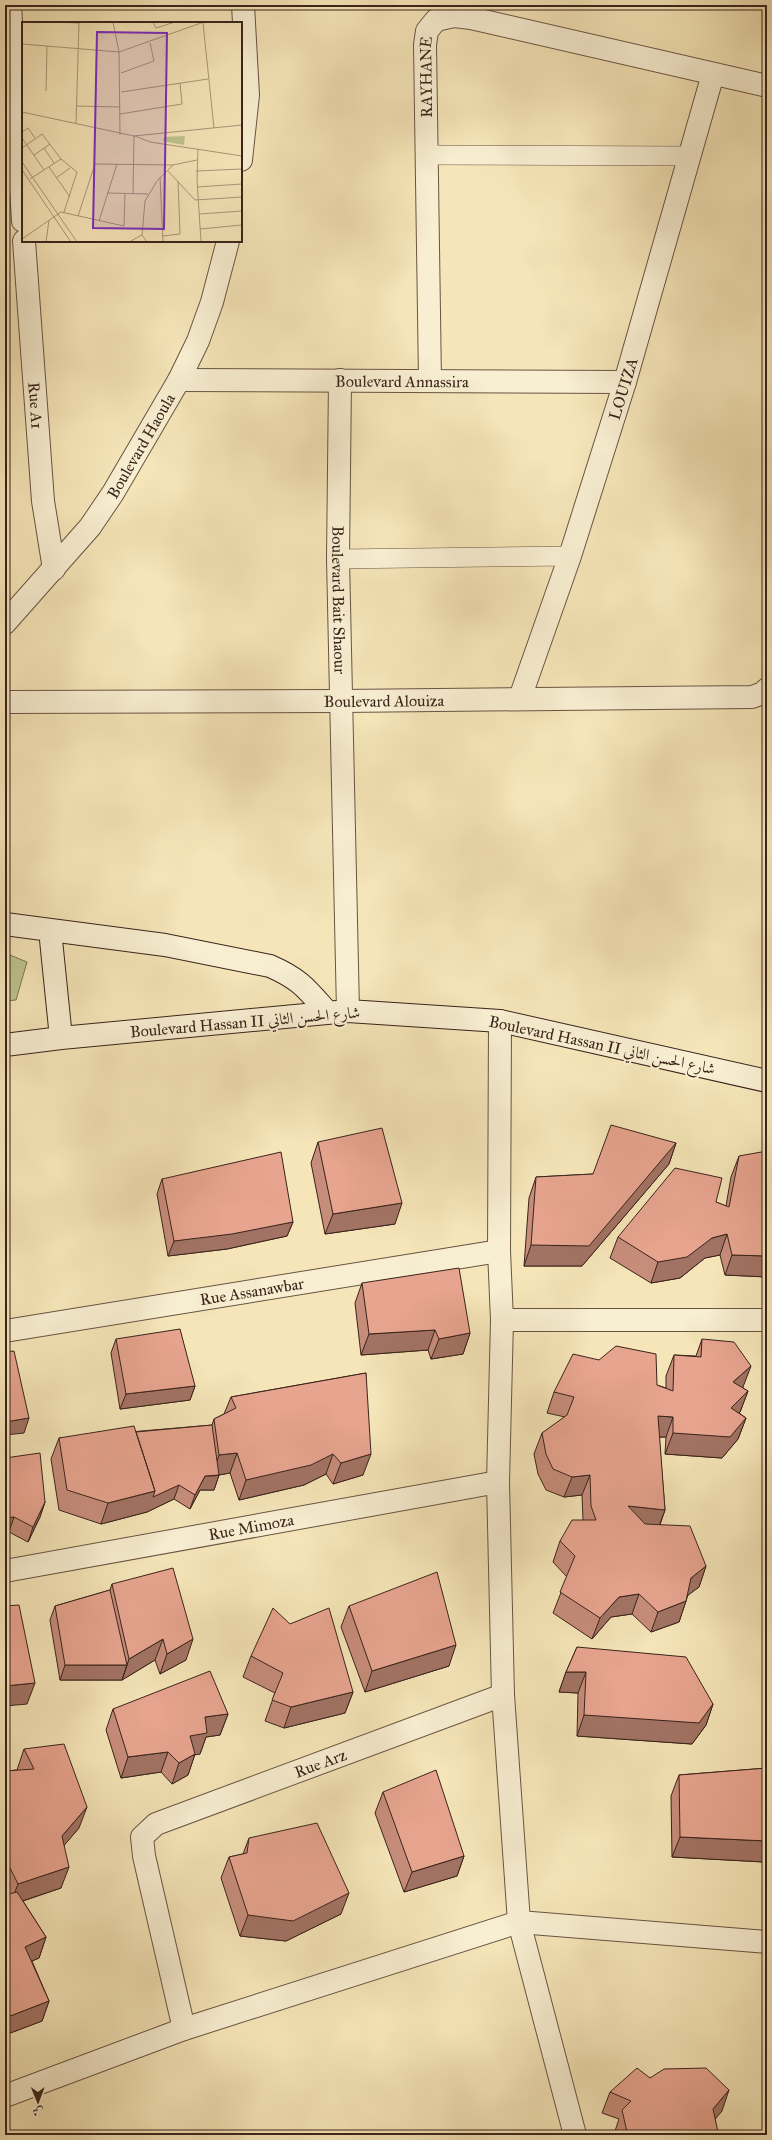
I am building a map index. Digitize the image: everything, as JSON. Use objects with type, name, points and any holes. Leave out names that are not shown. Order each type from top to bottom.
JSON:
[{"type":"street","points":[[10,5],[22,204]]},
{"type":"street","points":[[242,151],[248,95],[243,5]]},
{"type":"street","name":"RAYHANE","points":[[430,381],[425,45],[427,31],[436,20],[454,16],[471,18],[767,86]]},
{"type":"street","name":"LOUIZA","points":[[520,698],[570,556],[625,382],[713,74]]},
{"type":"street","name":"Rue A1","points":[[24,242],[43,501],[54,569]]},
{"type":"street","name":"Boulevard Haoula","points":[[5,623],[90,527],[109,498],[179,380],[198,341],[210,308],[224,261],[228,242]]},
{"type":"street","name":"Boulevard Annassira","points":[[179,380],[625,382]]},
{"type":"street","name":"Boulevard Bait Shaour","points":[[338,1012],[341,701],[338,559],[340,380]]},
{"type":"street","name":"Boulevard Alouiza","points":[[5,702],[341,701],[520,698],[752,697],[765,691]]},
{"type":"street","points":[[5,924],[165,945],[270,966],[287,973],[338,1012]]},
{"type":"street","points":[[50,930],[62,1038]]},
{"type":"street","name":"Boulevard Hassan II شارع الحسن الثاني","points":[[5,1045],[62,1038],[338,1012],[500,1022],[767,1081]]},
{"type":"street","points":[[500,1022],[499,1251],[502,1320],[498,1482],[503,1695],[519,1922],[575,2135]]},
{"type":"street","name":"Rue Assanawbar","points":[[5,1331],[499,1251]]},
{"type":"street","points":[[502,1320],[767,1320]]},
{"type":"street","name":"Rue Mimoza","points":[[5,1572],[498,1482]]},
{"type":"street","name":"Rue Arz","points":[[184,2029],[144,1856],[142,1837],[156,1824],[503,1695]]},
{"type":"street","points":[[5,2096],[184,2029],[519,1922],[767,1942]]},
{"type":"lane","points":[[426,155],[689,156]]},
{"type":"lane","points":[[338,559],[570,556]]},
{"type":"green space","points":[[5,953],[27,962],[16,1000],[5,1001]]},
{"type":"building","points":[[611,1125],[676,1143],[589,1246],[531,1245],[536,1177],[593,1174]]},
{"type":"building","points":[[382,1128],[402,1203],[333,1214],[318,1142]]},
{"type":"building","points":[[767,1151],[767,1256],[732,1255],[727,1234],[712,1238],[687,1257],[658,1262],[618,1237],[675,1168],[722,1178],[716,1202],[729,1207],[739,1156]]},
{"type":"building","points":[[281,1152],[293,1222],[232,1234],[174,1241],[162,1179]]},
{"type":"building","points":[[459,1268],[470,1333],[439,1339],[435,1330],[369,1334],[362,1283]]},
{"type":"building","points":[[180,1329],[195,1386],[126,1394],[116,1339]]},
{"type":"building","points":[[702,1339],[734,1342],[751,1366],[733,1382],[748,1391],[731,1408],[746,1418],[730,1437],[673,1433],[673,1417],[658,1416],[665,1510],[628,1506],[645,1524],[690,1526],[706,1566],[691,1578],[686,1601],[658,1612],[639,1594],[619,1597],[600,1618],[560,1592],[575,1556],[560,1541],[572,1520],[596,1520],[591,1506],[590,1475],[572,1477],[553,1469],[546,1454],[542,1433],[567,1415],[574,1397],[554,1392],[573,1354],[599,1360],[616,1346],[656,1354],[657,1385],[673,1391],[674,1355],[701,1357]]},
{"type":"building","points":[[14,1351],[29,1418],[5,1422],[5,1352]]},
{"type":"building","points":[[366,1373],[371,1454],[341,1463],[333,1454],[311,1465],[246,1480],[237,1453],[219,1455],[214,1419],[236,1408],[231,1397]]},
{"type":"building","points":[[212,1425],[219,1475],[205,1476],[195,1495],[179,1485],[153,1497],[155,1491],[136,1432]]},
{"type":"building","points":[[134,1426],[155,1491],[108,1503],[67,1490],[59,1438]]},
{"type":"building","points":[[40,1453],[45,1502],[33,1527],[14,1517],[5,1518],[5,1458]]},
{"type":"building","points":[[173,1568],[193,1639],[167,1654],[163,1639],[129,1659],[112,1584]]},
{"type":"building","points":[[437,1572],[456,1645],[372,1671],[349,1606]]},
{"type":"building","points":[[110,1590],[127,1665],[65,1665],[55,1606]]},
{"type":"building","points":[[19,1605],[35,1683],[5,1686],[5,1606]]},
{"type":"building","points":[[273,1608],[290,1624],[329,1608],[353,1692],[291,1707],[272,1700],[283,1673],[251,1656]]},
{"type":"building","points":[[577,1647],[686,1657],[713,1704],[699,1723],[584,1715],[586,1672],[566,1672]]},
{"type":"building","points":[[210,1671],[228,1714],[205,1717],[207,1733],[190,1736],[195,1754],[179,1763],[168,1752],[128,1757],[113,1709]]},
{"type":"building","points":[[64,1744],[87,1807],[62,1836],[69,1867],[18,1884],[5,1858],[5,1771],[34,1769],[24,1749]]},
{"type":"building","points":[[767,1768],[767,1841],[680,1837],[679,1775]]},
{"type":"building","points":[[436,1770],[464,1856],[412,1872],[383,1792]]},
{"type":"building","points":[[317,1823],[349,1893],[293,1921],[248,1915],[229,1857],[247,1853],[249,1838]]},
{"type":"building","points":[[17,1892],[46,1937],[25,1947],[49,2001],[5,2018],[5,1895]]},
{"type":"building","points":[[637,2068],[650,2078],[664,2069],[706,2068],[729,2090],[713,2109],[718,2132],[627,2132],[622,2110],[631,2101],[610,2092]]}]
